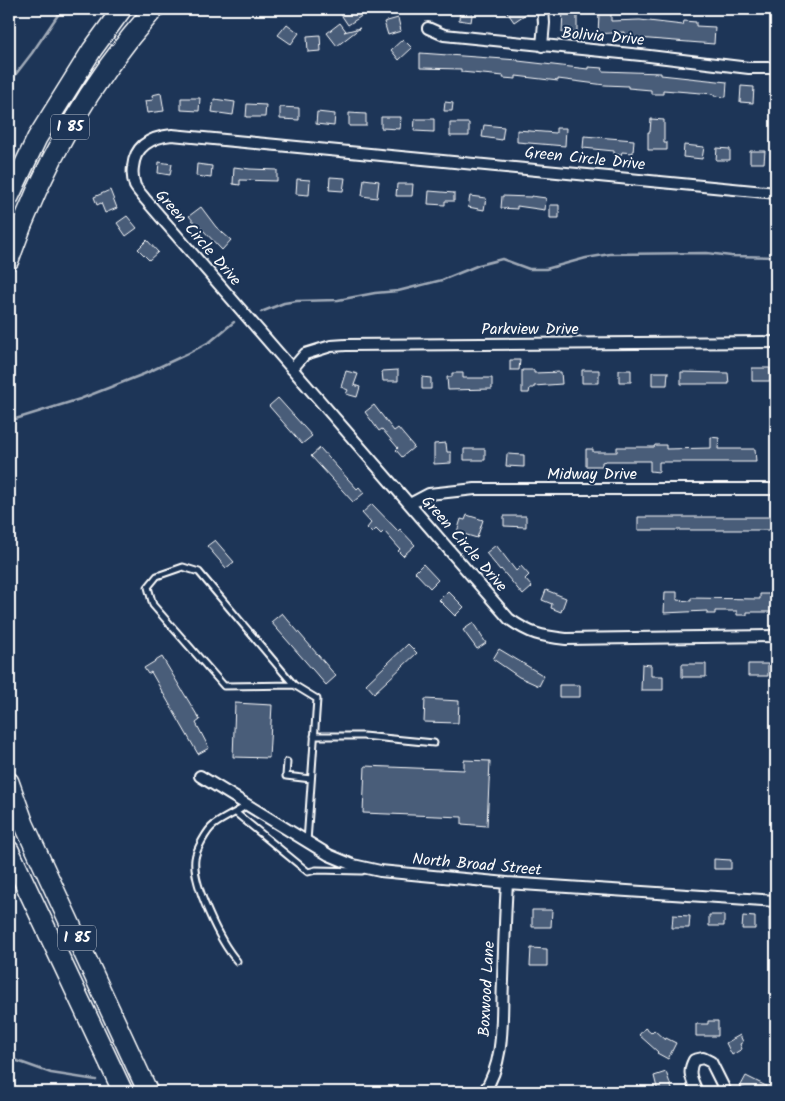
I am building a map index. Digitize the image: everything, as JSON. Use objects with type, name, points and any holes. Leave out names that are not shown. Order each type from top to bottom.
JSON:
[{"type":"highway","name":"I 85","points":[[9,197],[37,138],[92,50],[122,9]]},
{"type":"highway","name":"I 85","points":[[9,260],[19,232],[46,171],[77,114],[104,71],[154,9]]},
{"type":"highway","name":"I 85","points":[[9,782],[24,824],[148,1092]]},
{"type":"highway","name":"I 85","points":[[9,850],[123,1092]]},
{"type":"street","points":[[542,46],[543,9]]},
{"type":"street","name":"Bolivia Drive","points":[[428,28],[444,35],[749,68],[776,68]]},
{"type":"street","name":"Green Circle Drive","points":[[776,193],[172,135],[159,137],[139,148],[133,159],[132,173],[135,186],[151,206],[509,619],[525,630],[542,636],[566,639],[776,636]]},
{"type":"street","name":"Parkview Drive","points":[[292,369],[305,354],[330,346],[346,345],[776,342]]},
{"type":"street","name":"Midway Drive","points":[[410,504],[429,494],[475,489],[776,489]]},
{"type":"street","name":"North Broad Street","points":[[200,776],[329,856],[353,865],[380,871],[507,884],[776,901]]},
{"type":"street","name":"Boxwood Lane","points":[[484,1092],[491,1081],[497,1064],[501,1038],[507,884]]},
{"type":"street","points":[[697,1092],[690,1076],[690,1068],[694,1060],[704,1058],[711,1062],[726,1092]]},
{"type":"lane","points":[[294,685],[224,686],[152,605],[148,587],[157,576],[183,568],[199,572],[294,685],[317,700],[307,842]]},
{"type":"lane","points":[[314,736],[363,736],[434,743]]},
{"type":"lane","points":[[287,762],[286,776],[311,779]]},
{"type":"lane","points":[[237,961],[228,951],[212,920],[195,868],[195,857],[213,825],[247,805]]},
{"type":"lane","points":[[236,813],[308,872],[316,870],[380,871]]},
{"type":"building","points":[[345,9],[372,9],[348,25],[340,13]]},
{"type":"building","points":[[460,9],[473,9],[471,22],[459,20]]},
{"type":"building","points":[[505,9],[533,9],[514,22]]},
{"type":"building","points":[[563,9],[577,9],[577,33],[562,33]]},
{"type":"building","points":[[599,14],[611,14],[611,21],[640,20],[683,25],[684,21],[696,22],[696,26],[715,27],[714,44],[624,37],[624,32],[598,34]]},
{"type":"building","points":[[398,18],[401,31],[388,35],[384,22]]},
{"type":"building","points":[[340,23],[346,31],[344,32],[360,28],[337,46],[327,33]]},
{"type":"building","points":[[287,24],[299,33],[291,44],[278,35]]},
{"type":"building","points":[[320,35],[321,51],[308,52],[307,36]]},
{"type":"building","points":[[403,39],[412,48],[399,60],[391,50]]},
{"type":"building","points":[[420,53],[518,60],[588,69],[588,67],[603,68],[602,71],[661,73],[661,75],[727,82],[726,97],[714,96],[714,94],[663,90],[663,94],[651,94],[651,90],[628,88],[628,86],[516,76],[516,79],[503,78],[504,76],[461,72],[461,69],[420,68]]},
{"type":"building","points":[[741,86],[754,87],[753,103],[740,102]]},
{"type":"building","points":[[161,93],[164,111],[147,113],[145,101],[153,100],[152,95]]},
{"type":"building","points":[[181,98],[200,98],[199,111],[181,110]]},
{"type":"building","points":[[214,99],[235,102],[233,115],[212,112]]},
{"type":"building","points":[[445,102],[453,103],[452,111],[444,111]]},
{"type":"building","points":[[247,104],[266,105],[265,117],[246,117]]},
{"type":"building","points":[[280,107],[299,108],[299,120],[280,119]]},
{"type":"building","points":[[317,112],[335,114],[334,126],[316,124]]},
{"type":"building","points":[[349,113],[366,114],[366,126],[349,126]]},
{"type":"building","points":[[381,117],[401,117],[400,129],[381,128]]},
{"type":"building","points":[[415,119],[434,119],[434,132],[414,131]]},
{"type":"building","points":[[651,119],[664,120],[664,143],[667,143],[667,150],[648,150],[648,132],[650,132]]},
{"type":"building","points":[[450,123],[469,123],[469,136],[450,136]]},
{"type":"building","points":[[484,125],[504,127],[502,140],[482,137]]},
{"type":"building","points":[[556,128],[566,128],[565,146],[517,142],[517,130],[556,133]]},
{"type":"building","points":[[584,136],[634,140],[633,153],[622,152],[621,155],[614,154],[614,151],[583,148]]},
{"type":"building","points":[[684,145],[704,147],[702,159],[683,157]]},
{"type":"building","points":[[717,148],[730,149],[730,160],[716,160]]},
{"type":"building","points":[[750,151],[765,151],[764,163],[750,163]]},
{"type":"building","points":[[159,162],[172,164],[170,175],[158,173]]},
{"type":"building","points":[[197,164],[212,166],[211,178],[196,176]]},
{"type":"building","points":[[234,167],[277,170],[277,181],[240,180],[240,185],[233,184]]},
{"type":"building","points":[[330,177],[345,178],[343,191],[329,190]]},
{"type":"building","points":[[297,179],[310,180],[309,195],[296,194]]},
{"type":"building","points":[[364,179],[379,181],[377,198],[362,196]]},
{"type":"building","points":[[397,184],[413,184],[412,196],[396,196]]},
{"type":"building","points":[[110,190],[117,208],[105,213],[101,203],[97,205],[94,197]]},
{"type":"building","points":[[429,191],[454,193],[454,201],[445,201],[445,205],[428,204]]},
{"type":"building","points":[[470,196],[486,198],[484,210],[468,207]]},
{"type":"building","points":[[502,196],[546,198],[545,210],[517,206],[517,209],[501,208]]},
{"type":"building","points":[[550,205],[559,205],[559,218],[550,218]]},
{"type":"building","points":[[201,207],[216,227],[231,240],[222,250],[189,216]]},
{"type":"building","points":[[127,216],[137,228],[126,236],[117,223]]},
{"type":"building","points":[[147,240],[158,252],[149,260],[138,249]]},
{"type":"building","points":[[510,360],[520,360],[519,370],[510,370]]},
{"type":"building","points":[[752,368],[770,368],[770,381],[752,381]]},
{"type":"building","points":[[398,370],[398,381],[383,381],[382,371]]},
{"type":"building","points":[[522,370],[534,370],[534,373],[561,372],[562,384],[534,386],[534,388],[530,388],[529,393],[522,393]]},
{"type":"building","points":[[582,370],[599,370],[599,383],[582,383]]},
{"type":"building","points":[[619,370],[631,370],[631,382],[619,382]]},
{"type":"building","points":[[346,371],[358,374],[354,385],[360,387],[357,397],[346,394],[348,390],[341,387]]},
{"type":"building","points":[[652,372],[668,372],[667,385],[652,385]]},
{"type":"building","points":[[681,372],[728,373],[729,384],[681,384]]},
{"type":"building","points":[[452,373],[463,373],[463,378],[492,378],[492,389],[448,390],[447,377],[452,377]]},
{"type":"building","points":[[422,377],[431,378],[431,389],[422,389]]},
{"type":"building","points":[[278,398],[312,436],[302,444],[269,406]]},
{"type":"building","points":[[374,405],[394,431],[398,428],[414,447],[402,457],[396,450],[398,448],[382,429],[379,431],[365,412]]},
{"type":"building","points":[[711,437],[719,438],[718,449],[755,449],[756,462],[659,462],[659,472],[650,471],[650,461],[606,461],[602,462],[602,466],[586,466],[586,449],[593,449],[593,452],[617,452],[617,447],[654,447],[655,445],[666,445],[666,449],[711,448]]},
{"type":"building","points":[[446,443],[447,452],[451,452],[451,463],[434,464],[434,444]]},
{"type":"building","points":[[320,448],[357,489],[359,487],[364,493],[353,502],[311,456]]},
{"type":"building","points":[[464,449],[485,449],[485,460],[464,460]]},
{"type":"building","points":[[507,454],[524,455],[524,467],[506,466]]},
{"type":"building","points":[[372,504],[398,531],[400,529],[415,545],[403,556],[398,551],[400,549],[384,531],[381,534],[376,529],[372,533],[367,528],[371,523],[362,513]]},
{"type":"building","points":[[467,515],[483,520],[477,538],[457,532],[461,519],[465,520]]},
{"type":"building","points":[[504,516],[526,516],[526,527],[504,526]]},
{"type":"building","points":[[638,517],[775,517],[775,530],[638,530]]},
{"type":"building","points":[[215,540],[234,562],[226,568],[207,546]]},
{"type":"building","points":[[496,545],[516,571],[521,566],[529,575],[525,579],[532,587],[523,595],[486,553]]},
{"type":"building","points":[[423,564],[438,580],[430,588],[415,572]]},
{"type":"building","points":[[546,590],[566,598],[561,612],[551,608],[552,604],[542,600]]},
{"type":"building","points":[[448,591],[464,607],[455,616],[439,600]]},
{"type":"building","points":[[665,592],[677,592],[677,600],[691,601],[691,598],[760,599],[760,594],[774,594],[774,612],[747,612],[747,615],[737,615],[737,611],[715,611],[715,614],[707,614],[707,611],[664,613]]},
{"type":"building","points":[[282,613],[336,676],[326,685],[271,622]]},
{"type":"building","points":[[473,623],[486,643],[477,649],[463,630]]},
{"type":"building","points":[[408,644],[417,653],[374,693],[366,684]]},
{"type":"building","points":[[499,649],[544,676],[539,686],[519,677],[493,659]]},
{"type":"building","points":[[162,657],[200,720],[196,723],[209,748],[198,754],[151,672],[148,674],[144,668]]},
{"type":"building","points":[[642,664],[651,665],[651,676],[663,676],[663,690],[641,690]]},
{"type":"building","points":[[682,664],[706,664],[706,677],[682,677]]},
{"type":"building","points":[[748,664],[768,664],[768,676],[748,676]]},
{"type":"building","points":[[559,685],[580,685],[580,697],[559,697]]},
{"type":"building","points":[[425,699],[459,701],[458,723],[424,722]]},
{"type":"building","points":[[235,703],[272,705],[269,758],[233,757]]},
{"type":"building","points":[[464,760],[490,761],[487,826],[462,824],[462,817],[363,813],[365,766],[464,770]]},
{"type":"building","points":[[714,859],[731,860],[731,869],[714,869]]},
{"type":"building","points":[[532,910],[552,910],[551,927],[532,927]]},
{"type":"building","points":[[673,915],[690,916],[689,928],[672,928]]},
{"type":"building","points":[[709,915],[724,915],[724,926],[709,926]]},
{"type":"building","points":[[743,916],[755,917],[755,929],[742,929]]},
{"type":"building","points":[[769,918],[776,918],[776,931],[769,931]]},
{"type":"building","points":[[531,948],[547,949],[547,966],[530,966]]},
{"type":"building","points":[[708,1021],[718,1021],[718,1036],[696,1036],[696,1024],[708,1024]]},
{"type":"building","points":[[645,1028],[651,1033],[654,1030],[665,1040],[666,1038],[676,1043],[668,1059],[657,1053],[639,1035]]},
{"type":"building","points":[[740,1035],[743,1042],[740,1044],[742,1049],[732,1055],[726,1043]]},
{"type":"building","points":[[666,1072],[673,1092],[658,1092],[654,1076]]},
{"type":"building","points":[[746,1076],[766,1086],[763,1092],[751,1092],[740,1087]]},
{"type":"waterway","points":[[9,83],[62,9]]},
{"type":"waterway","points":[[261,312],[284,303],[297,301],[338,300],[398,291],[442,280],[479,265],[502,259],[529,269],[546,269],[586,258],[610,254],[707,253],[731,256],[776,257]]},
{"type":"waterway","points":[[9,421],[80,399],[144,374],[211,341],[234,322]]},
{"type":"waterway","points":[[9,1058],[51,1073],[96,1080]]}]
